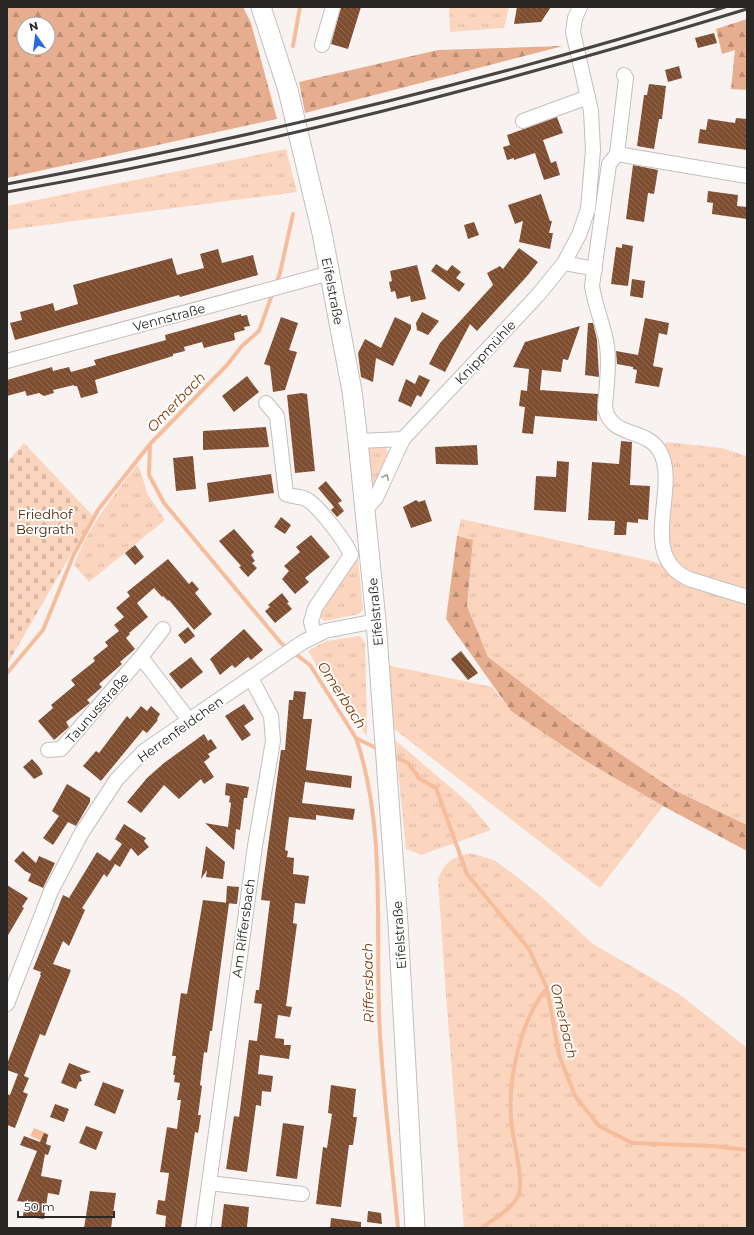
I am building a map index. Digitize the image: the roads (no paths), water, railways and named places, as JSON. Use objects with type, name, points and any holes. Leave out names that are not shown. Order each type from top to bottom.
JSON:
[{"type":"main road","name":"Eifelstraße","points":[[261,7],[288,90],[330,272],[352,391],[376,621],[385,740],[398,924],[415,1228]]},
{"type":"street","points":[[322,45],[334,7]]},
{"type":"street","name":"Knippmühle","points":[[365,510],[376,498],[404,439],[538,295],[564,263],[579,235],[588,209],[593,150],[591,111],[573,32],[575,18],[580,7]]},
{"type":"street","points":[[624,75],[626,78],[617,154],[609,164],[592,286],[594,304],[602,321],[607,348],[605,408],[607,416],[612,424],[653,442],[659,449],[664,464],[665,475],[662,528],[664,548],[671,566],[681,576],[747,596]]},
{"type":"street","points":[[523,122],[588,97]]},
{"type":"street","points":[[617,154],[747,176]]},
{"type":"street","points":[[564,263],[595,269]]},
{"type":"street","name":"Vennstraße","points":[[7,361],[330,272]]},
{"type":"street","points":[[266,403],[277,416],[286,494],[295,498],[305,499],[314,505],[348,546],[351,555],[315,608],[311,622],[309,639]]},
{"type":"street","points":[[358,441],[404,439]]},
{"type":"street","name":"Herrenfeldchen","points":[[7,1004],[51,891],[80,834],[117,779],[144,751],[309,639],[325,631],[376,621]]},
{"type":"street","name":"Taunusstraße","points":[[48,750],[62,749],[141,657],[162,629]]},
{"type":"street","points":[[141,657],[189,720]]},
{"type":"street","name":"Am Riffersbach","points":[[203,1228],[254,846],[273,741],[272,716],[251,678]]},
{"type":"street","points":[[209,1183],[302,1194]]},
{"type":"waterway","name":"Omerbach","points":[[293,46],[300,7]]},
{"type":"waterway","name":"Omerbach","points":[[276,284],[280,273],[293,214]]},
{"type":"waterway","name":"Omerbach","points":[[273,292],[259,331],[242,346],[227,365],[150,444],[149,475],[164,503],[281,643],[310,665],[356,738],[380,750]]},
{"type":"waterway","points":[[7,673],[43,630],[74,554],[98,510],[150,444]]},
{"type":"waterway","name":"Riffersbach","points":[[356,738],[366,774],[376,848],[378,885],[380,1035],[398,1228]]},
{"type":"waterway","name":"Omerbach","points":[[391,755],[408,763],[420,779],[436,788],[467,874],[529,949],[547,988],[559,1055],[575,1096],[599,1126],[632,1143],[713,1146],[747,1150]]},
{"type":"waterway","points":[[482,1228],[513,1204],[519,1193],[520,1178],[512,1127],[511,1110],[513,1073],[522,1035],[529,1017],[537,1001],[547,988]]},
{"type":"railway","points":[[7,184],[188,147],[369,106],[548,59],[725,7]]},
{"type":"railway","points":[[7,192],[101,175],[380,112],[564,63],[747,9]]},
{"type":"park label","name":"Friedhof Bergrath","points":[[45,522]]}]
